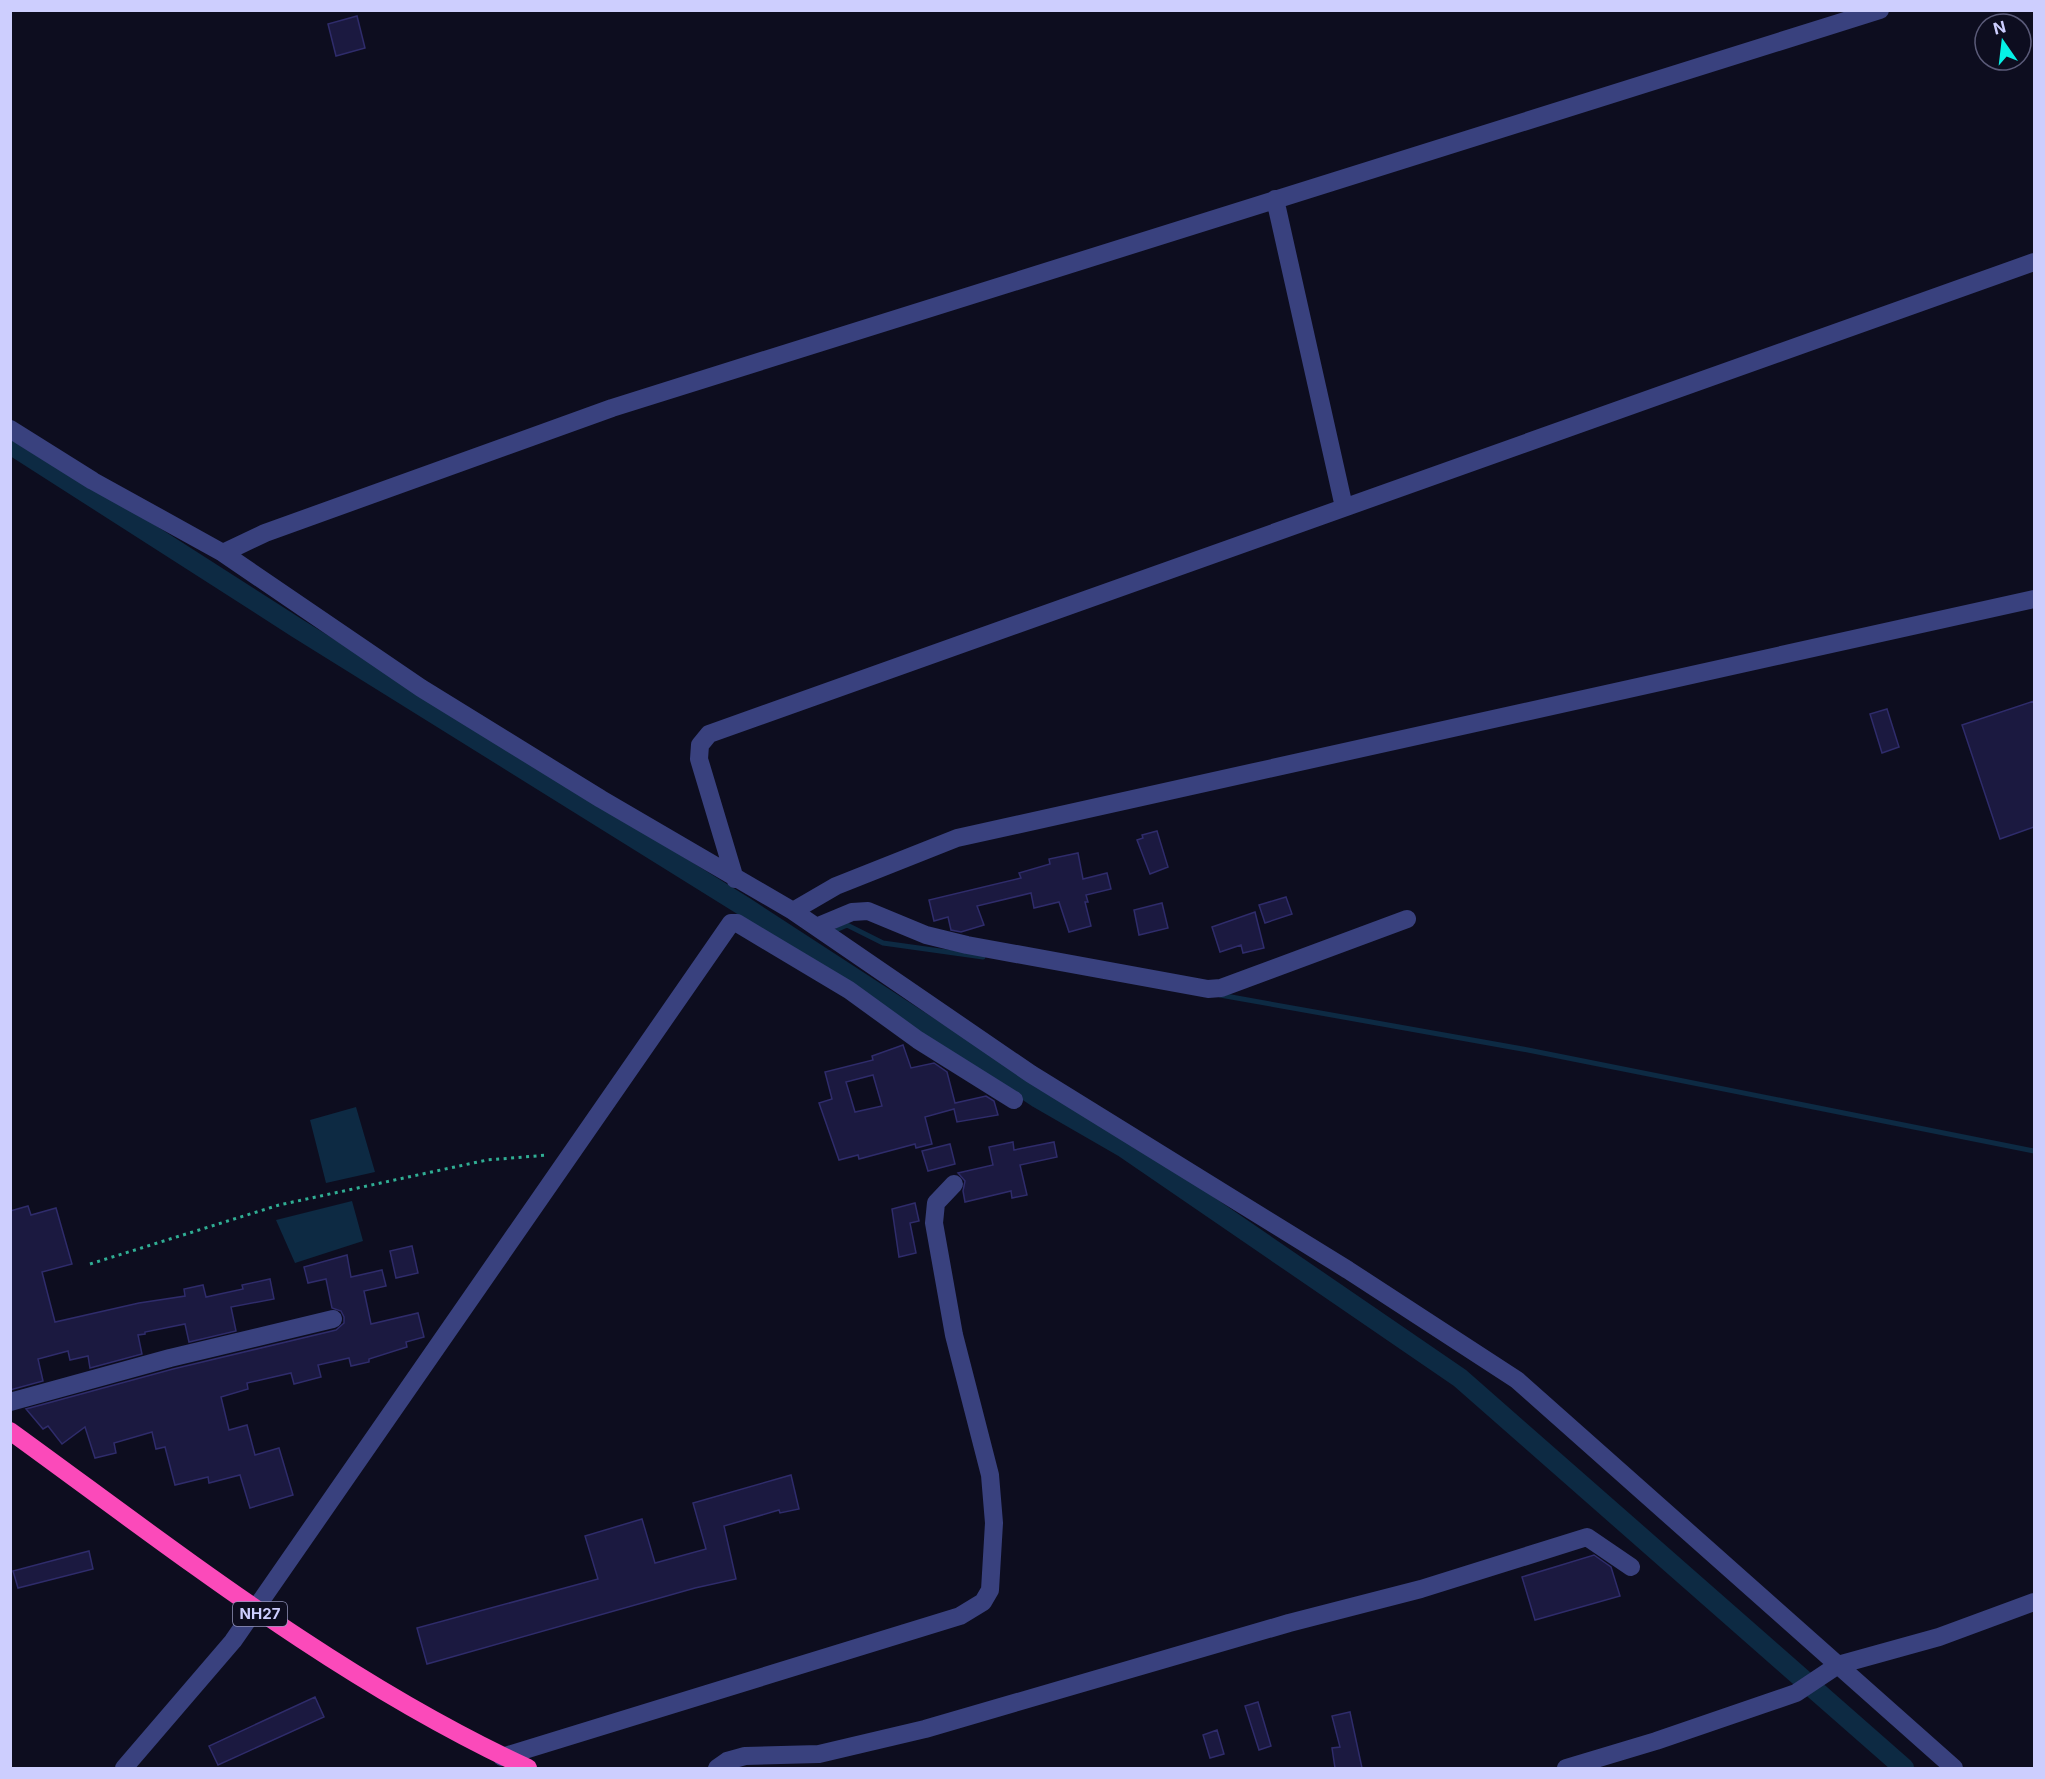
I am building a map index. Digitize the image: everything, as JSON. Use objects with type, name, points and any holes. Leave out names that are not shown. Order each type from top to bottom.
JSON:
[{"type":"highway","name":"NH27","points":[[10,1431],[254,1610],[415,1709],[528,1768]]},
{"type":"street","points":[[223,553],[265,532],[612,408],[1880,10]]},
{"type":"street","points":[[1275,199],[1344,507]]},
{"type":"street","points":[[735,879],[699,759],[700,745],[709,734],[2034,262]]},
{"type":"street","points":[[10,429],[93,481],[223,553],[421,688],[735,879],[793,911],[1056,1091],[1348,1270],[1517,1380],[1954,1768]]},
{"type":"street","points":[[793,911],[836,886],[957,838],[2034,599]]},
{"type":"street","points":[[816,927],[852,912],[868,911],[926,935],[967,945],[1208,989],[1221,988],[1407,919]]},
{"type":"street","points":[[124,1768],[233,1641],[731,923],[737,923],[849,990],[918,1040],[1014,1100]]},
{"type":"street","points":[[849,990],[867,963]]},
{"type":"street","points":[[502,1756],[960,1616],[982,1602],[990,1590],[992,1576],[994,1523],[990,1475],[954,1335],[934,1223],[936,1203],[954,1184]]},
{"type":"street","points":[[10,1402],[170,1358],[333,1319]]},
{"type":"street","points":[[717,1768],[727,1761],[746,1756],[819,1754],[925,1729],[1289,1623],[1421,1589],[1587,1537],[1631,1567]]},
{"type":"street","points":[[1566,1768],[1656,1741],[1796,1693],[1838,1665],[1939,1637],[2034,1602]]},
{"type":"path","points":[[90,1264],[279,1205],[487,1160],[573,1152]]},
{"type":"water","points":[[356,1107],[375,1172],[326,1183],[310,1120]]},
{"type":"water","points":[[352,1201],[363,1241],[295,1263],[276,1220]]},
{"type":"building","points":[[357,16],[365,48],[336,56],[328,24]]},
{"type":"building","points":[[2034,701],[2034,827],[2000,839],[1962,725]]},
{"type":"building","points":[[1887,709],[1899,747],[1882,753],[1870,714]]},
{"type":"building","points":[[1157,831],[1168,867],[1150,874],[1137,840],[1143,838],[1142,835]]},
{"type":"building","points":[[1078,853],[1083,879],[1107,873],[1111,889],[1086,895],[1088,902],[1085,902],[1091,926],[1069,932],[1059,902],[1034,908],[1031,893],[977,906],[984,925],[961,932],[951,930],[948,917],[934,921],[929,900],[1021,878],[1019,873],[1050,864],[1049,859]]},
{"type":"building","points":[[1286,897],[1292,914],[1265,923],[1259,905]]},
{"type":"building","points":[[1162,903],[1168,928],[1139,935],[1134,910]]},
{"type":"building","points":[[1255,912],[1264,948],[1243,953],[1241,945],[1220,952],[1212,927]]},
{"type":"building","points":[[903,1045],[911,1068],[934,1063],[947,1072],[955,1103],[986,1096],[994,1101],[998,1115],[957,1122],[954,1109],[925,1117],[932,1144],[916,1148],[915,1144],[859,1159],[858,1155],[839,1160],[819,1103],[832,1099],[825,1072],[873,1060],[872,1056]],"holes":[[[873,1075],[882,1106],[855,1112],[846,1082]]]},
{"type":"building","points":[[1013,1142],[1014,1150],[1054,1142],[1057,1157],[1020,1165],[1027,1195],[1012,1198],[1011,1191],[965,1202],[963,1191],[965,1181],[958,1173],[993,1165],[989,1147]]},
{"type":"building","points":[[950,1144],[955,1164],[928,1171],[922,1151]]},
{"type":"building","points":[[915,1203],[919,1221],[910,1223],[916,1253],[899,1257],[892,1209]]},
{"type":"building","points":[[28,1206],[31,1215],[56,1208],[72,1264],[42,1272],[55,1322],[139,1303],[185,1296],[184,1289],[203,1285],[206,1297],[243,1289],[242,1285],[270,1279],[274,1299],[231,1307],[236,1331],[189,1342],[185,1324],[145,1332],[145,1334],[138,1335],[142,1354],[90,1368],[88,1356],[70,1360],[68,1351],[38,1359],[43,1381],[10,1390],[10,1211]]},
{"type":"building","points":[[412,1246],[418,1273],[396,1278],[390,1251]]},
{"type":"building","points":[[347,1255],[351,1277],[382,1270],[386,1286],[364,1291],[371,1324],[418,1313],[424,1337],[406,1342],[407,1347],[369,1359],[369,1362],[351,1366],[349,1358],[318,1365],[321,1377],[294,1384],[291,1373],[247,1383],[248,1389],[221,1397],[229,1430],[247,1425],[255,1455],[279,1448],[293,1495],[250,1508],[240,1475],[209,1483],[208,1477],[175,1485],[165,1447],[156,1449],[152,1432],[114,1443],[116,1453],[95,1458],[85,1427],[62,1444],[48,1426],[43,1429],[26,1409],[173,1369],[336,1330],[344,1323],[344,1317],[341,1311],[332,1308],[326,1279],[308,1283],[304,1267]]},
{"type":"building","points":[[791,1475],[799,1509],[780,1513],[779,1510],[724,1526],[736,1579],[695,1588],[427,1664],[417,1628],[598,1579],[585,1536],[642,1519],[655,1563],[706,1549],[693,1503]]},
{"type":"building","points":[[89,1551],[93,1569],[18,1588],[13,1571]]},
{"type":"building","points":[[1594,1555],[1611,1567],[1620,1596],[1535,1620],[1522,1577]]},
{"type":"building","points":[[315,1697],[324,1717],[218,1765],[209,1746]]},
{"type":"building","points":[[1258,1702],[1271,1746],[1259,1750],[1245,1706]]},
{"type":"building","points":[[1350,1712],[1362,1768],[1335,1768],[1332,1748],[1340,1747],[1332,1716]]},
{"type":"building","points":[[1217,1730],[1224,1754],[1210,1758],[1203,1735]]},
{"type":"waterway","points":[[10,444],[297,628],[745,907],[1038,1098],[1123,1147],[1460,1378],[1904,1768]]},
{"type":"waterway","points":[[838,929],[847,925],[883,943],[983,957]]},
{"type":"waterway","points":[[1220,995],[1528,1050],[2034,1151]]}]
